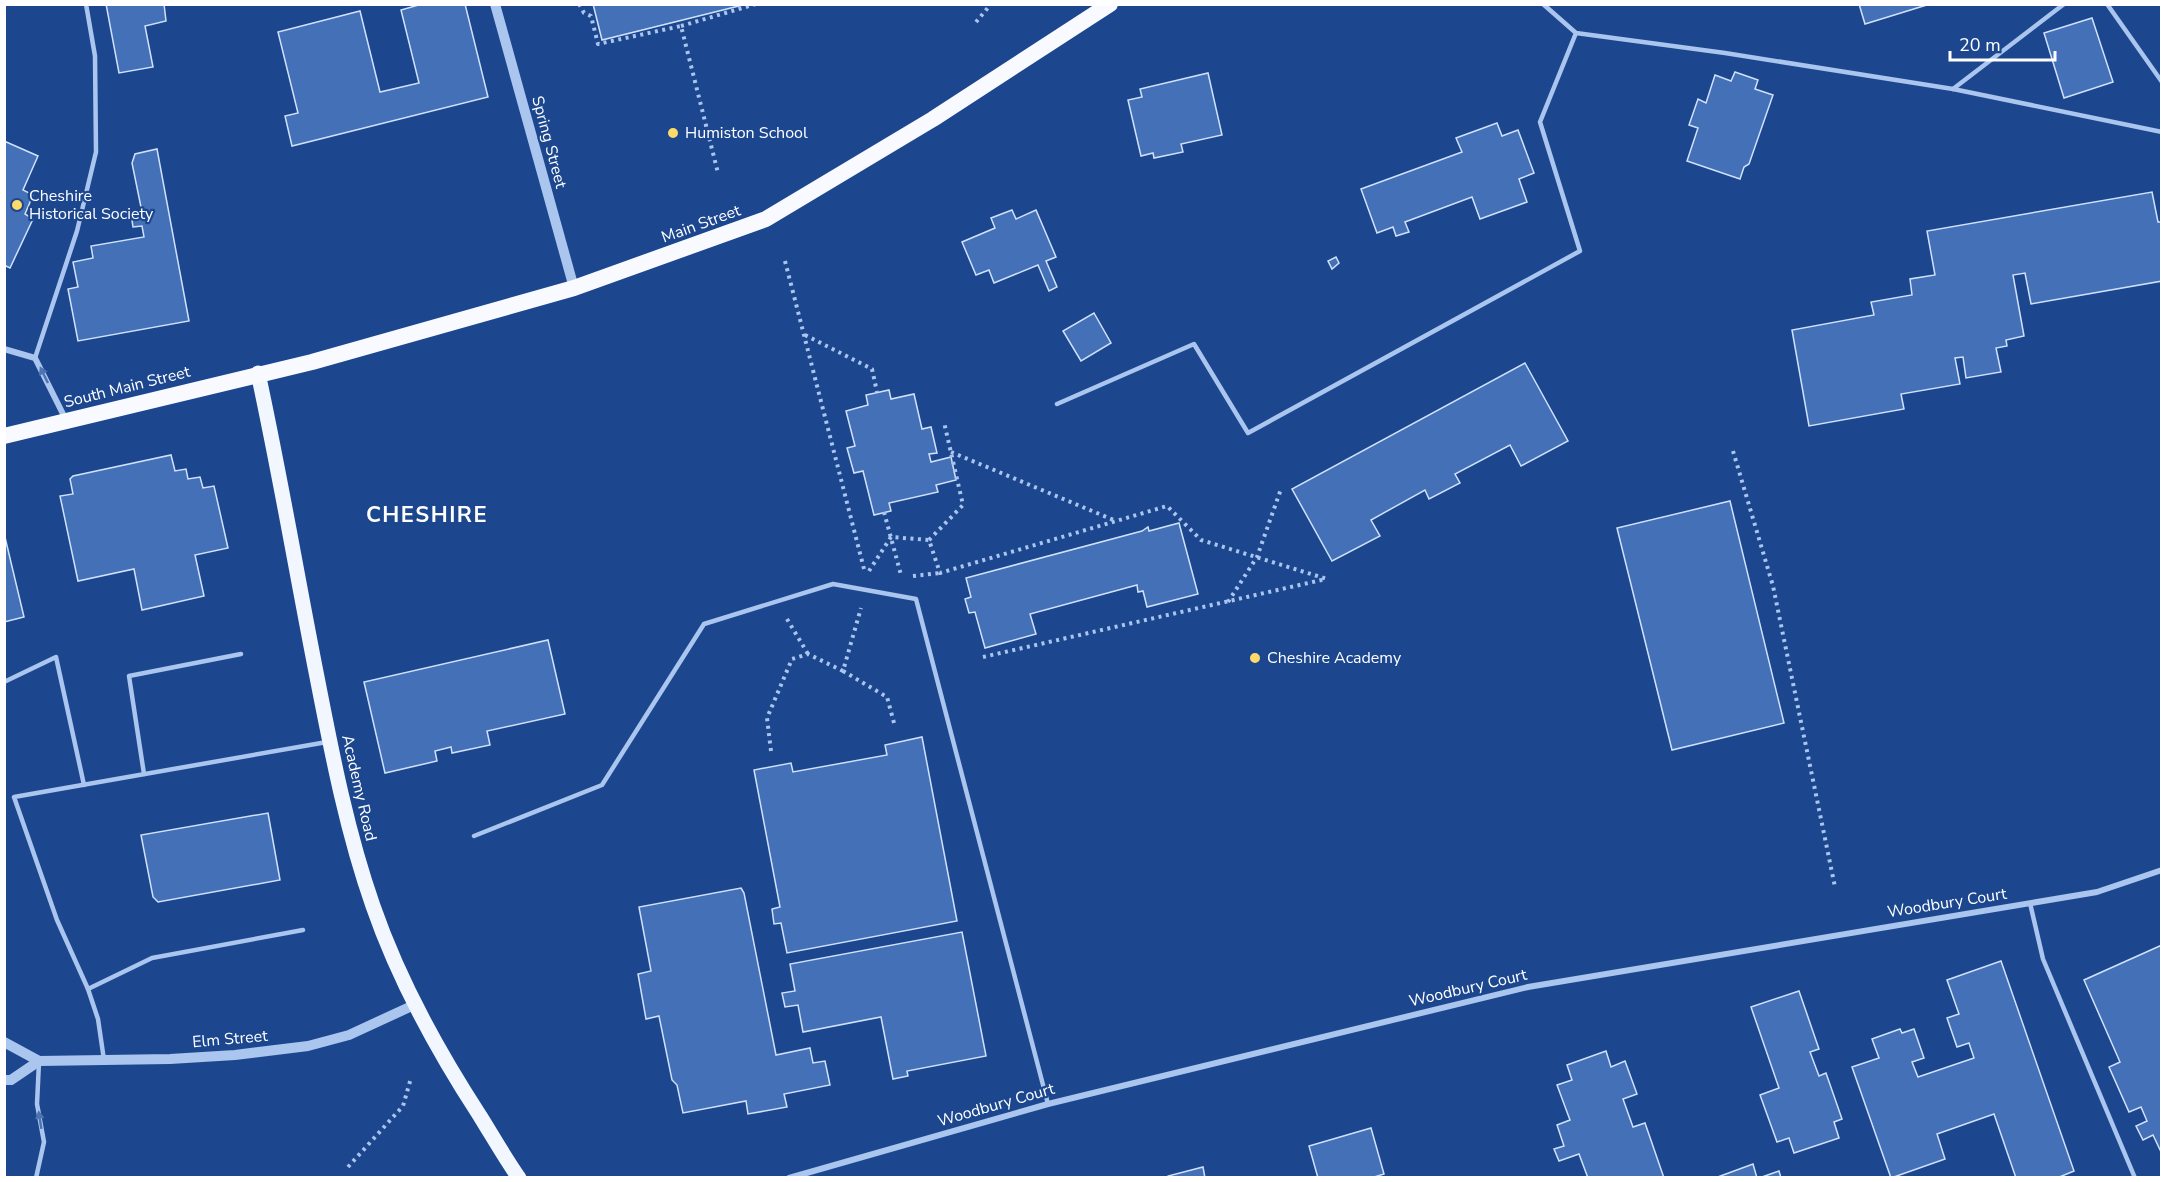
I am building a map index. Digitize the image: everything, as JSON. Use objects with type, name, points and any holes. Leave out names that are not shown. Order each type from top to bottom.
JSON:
[{"type":"highway","name":"Main Street","points":[[258,373],[312,362],[574,288],[766,219],[933,119],[1110,4]]},
{"type":"highway","name":"South Main Street","points":[[4,436],[258,373]]},
{"type":"main road","name":"Academy Road","points":[[258,373],[329,742],[349,828],[373,906],[414,1005],[455,1077],[519,1178]]},
{"type":"street","name":"Spring Street","points":[[495,4],[574,288]]},
{"type":"street","points":[[4,349],[35,358],[66,420]]},
{"type":"street","name":"Woodbury Court","points":[[789,1178],[1048,1104],[1528,987],[2097,891],[2162,870]]},
{"type":"street","name":"Elm Street","points":[[4,1042],[39,1061],[235,1055],[308,1046],[349,1035],[414,1005]]},
{"type":"street","points":[[4,1080],[11,1080],[39,1061]]},
{"type":"lane","points":[[35,358],[76,231],[96,152],[94,56],[86,4]]},
{"type":"lane","points":[[1543,4],[1576,33],[1725,53],[1953,89],[2162,132]]},
{"type":"lane","points":[[1953,89],[2064,4]]},
{"type":"lane","points":[[2107,4],[2162,82]]},
{"type":"lane","points":[[1057,404],[1194,344],[1248,433],[1580,250],[1540,122],[1576,33]]},
{"type":"lane","points":[[474,836],[602,785],[704,624],[833,584],[916,599],[1048,1104]]},
{"type":"lane","points":[[144,774],[129,676],[241,654]]},
{"type":"lane","points":[[4,682],[56,657],[84,785]]},
{"type":"lane","points":[[104,1060],[98,1019],[88,989],[57,920],[14,797],[329,742]]},
{"type":"lane","points":[[2030,903],[2043,959],[2135,1178]]},
{"type":"lane","points":[[88,989],[152,958],[303,930]]},
{"type":"lane","points":[[36,1178],[44,1142],[37,1104],[39,1061]]},
{"type":"path","points":[[579,4],[584,14],[591,16],[598,44],[681,26],[756,4]]},
{"type":"path","points":[[976,22],[991,4]]},
{"type":"path","points":[[681,26],[718,173]]},
{"type":"path","points":[[785,261],[866,576],[891,537]]},
{"type":"path","points":[[804,335],[872,369],[878,392]]},
{"type":"path","points":[[929,540],[963,505],[944,422]]},
{"type":"path","points":[[1733,451],[1773,586],[1835,887]]},
{"type":"path","points":[[951,452],[1117,521]]},
{"type":"path","points":[[1228,602],[1257,558],[1281,489]]},
{"type":"path","points":[[884,513],[902,577],[940,573],[1167,506],[1201,540],[1327,579],[983,657]]},
{"type":"path","points":[[891,537],[929,540]]},
{"type":"path","points":[[929,540],[940,573]]},
{"type":"path","points":[[777,601],[808,654],[843,670],[887,697],[894,723]]},
{"type":"path","points":[[843,670],[862,604]]},
{"type":"path","points":[[771,751],[767,718],[792,659],[808,654]]},
{"type":"path","points":[[348,1167],[403,1106],[411,1078]]},
{"type":"building","points":[[106,4],[164,4],[166,21],[145,26],[153,67],[119,73]]},
{"type":"building","points":[[422,4],[465,4],[488,97],[292,146],[285,116],[298,113],[278,32],[360,11],[380,92],[419,83],[401,10]]},
{"type":"building","points":[[593,4],[747,4],[602,40]]},
{"type":"building","points":[[1859,4],[1930,4],[1865,24]]},
{"type":"building","points":[[2092,18],[2113,82],[2064,98],[2044,33]]},
{"type":"building","points":[[1735,72],[1758,80],[1755,89],[1773,95],[1749,164],[1744,167],[1740,179],[1687,161],[1698,128],[1689,125],[1698,99],[1706,103],[1715,75],[1731,81]]},
{"type":"building","points":[[1208,73],[1222,135],[1181,144],[1183,152],[1154,158],[1153,153],[1141,156],[1128,100],[1142,97],[1140,89]]},
{"type":"building","points":[[1497,123],[1502,136],[1518,130],[1534,173],[1519,179],[1527,202],[1480,219],[1472,197],[1405,222],[1409,232],[1396,236],[1393,227],[1377,233],[1361,189],[1462,152],[1456,138]]},
{"type":"building","name":"Cheshire Historical Society","points":[[4,141],[38,156],[23,190],[33,195],[25,214],[33,219],[10,268],[4,265]]},
{"type":"building","points":[[157,149],[189,321],[78,341],[68,289],[78,287],[73,262],[93,258],[91,246],[144,237],[142,226],[133,227],[131,214],[142,212],[132,163],[135,154]]},
{"type":"building","points":[[2152,192],[2158,222],[2162,222],[2162,281],[2031,304],[2025,273],[2013,275],[2024,336],[2006,340],[2007,346],[1996,348],[2001,372],[1966,378],[1963,357],[1955,358],[1960,384],[1901,394],[1904,409],[1809,426],[1792,330],[1874,315],[1871,302],[1912,295],[1910,279],[1935,275],[1927,231]]},
{"type":"building","points":[[1012,210],[1016,219],[1036,210],[1056,257],[1046,261],[1057,287],[1049,291],[1038,265],[994,283],[989,270],[976,275],[962,242],[995,228],[991,218]]},
{"type":"building","points":[[1336,257],[1339,263],[1332,269],[1328,261]]},
{"type":"building","points":[[1094,313],[1111,343],[1081,361],[1063,331]]},
{"type":"building","points":[[1525,363],[1568,441],[1521,466],[1510,445],[1455,474],[1460,483],[1429,499],[1425,490],[1371,520],[1380,536],[1332,561],[1292,489]]},
{"type":"building","points":[[889,390],[891,399],[914,394],[922,429],[931,427],[937,453],[929,454],[931,462],[951,457],[956,480],[936,485],[938,492],[889,503],[891,511],[874,515],[863,471],[854,473],[847,448],[855,446],[846,411],[868,405],[866,395]]},
{"type":"building","points":[[171,455],[175,471],[186,469],[188,479],[200,477],[203,488],[214,486],[228,548],[195,555],[204,596],[142,610],[134,569],[78,581],[60,496],[73,494],[70,479],[73,476]]},
{"type":"building","points":[[1730,501],[1784,723],[1672,750],[1617,528]]},
{"type":"building","points":[[1179,523],[1198,594],[1147,607],[1143,591],[1138,592],[1137,585],[1030,614],[1036,634],[985,648],[975,612],[969,613],[965,599],[971,597],[966,578],[1142,531],[1148,527],[1149,531]]},
{"type":"building","points":[[4,533],[24,617],[4,622]]},
{"type":"building","points":[[548,640],[565,714],[487,731],[490,745],[452,753],[451,747],[435,751],[437,761],[385,773],[364,682]]},
{"type":"building","points":[[922,737],[957,921],[787,953],[781,923],[774,924],[772,909],[780,907],[754,770],[791,763],[793,772],[887,755],[885,745]]},
{"type":"building","points":[[268,813],[280,880],[158,902],[153,897],[141,835]]},
{"type":"building","points":[[741,888],[744,893],[776,1055],[810,1048],[813,1063],[825,1061],[830,1085],[784,1094],[787,1107],[748,1114],[746,1101],[683,1113],[677,1085],[672,1080],[659,1016],[646,1019],[638,974],[651,971],[639,907]]},
{"type":"building","points":[[962,932],[986,1056],[907,1071],[908,1076],[893,1079],[881,1017],[803,1032],[798,1005],[785,1007],[782,993],[795,991],[790,964]]},
{"type":"building","points":[[2162,945],[2162,1154],[2153,1135],[2143,1140],[2136,1126],[2147,1121],[2141,1107],[2129,1112],[2109,1067],[2120,1062],[2084,980]]},
{"type":"building","points":[[2001,961],[2074,1171],[2057,1178],[2016,1178],[1994,1114],[1937,1134],[1945,1159],[1891,1178],[1852,1067],[1879,1058],[1872,1039],[1900,1029],[1902,1033],[1914,1029],[1924,1058],[1912,1062],[1918,1077],[1974,1058],[1969,1043],[1957,1047],[1947,1018],[1959,1014],[1947,980]]},
{"type":"building","points":[[1799,991],[1819,1049],[1810,1052],[1819,1076],[1826,1073],[1842,1119],[1834,1122],[1839,1138],[1794,1153],[1789,1138],[1777,1142],[1760,1095],[1779,1088],[1751,1007]]},
{"type":"building","points":[[1606,1051],[1611,1067],[1625,1061],[1637,1094],[1623,1099],[1633,1127],[1645,1123],[1664,1178],[1588,1178],[1579,1154],[1559,1161],[1554,1149],[1564,1146],[1557,1125],[1570,1120],[1557,1085],[1572,1080],[1567,1065]]},
{"type":"building","points":[[1371,1128],[1384,1174],[1371,1178],[1318,1178],[1309,1146]]},
{"type":"building","points":[[1753,1164],[1757,1178],[1715,1178]]},
{"type":"building","points":[[1203,1167],[1205,1178],[1168,1178],[1168,1176]]},
{"type":"building","points":[[1779,1171],[1781,1178],[1759,1178]]},
{"type":"place","name":"Humiston School","points":[[673,133]]},
{"type":"place","name":"Cheshire Historical Society","points":[[17,205]]},
{"type":"place","name":"Cheshire Academy","points":[[1255,658]]},
{"type":"district","name":"CHESHIRE","points":[[427,515]]}]
